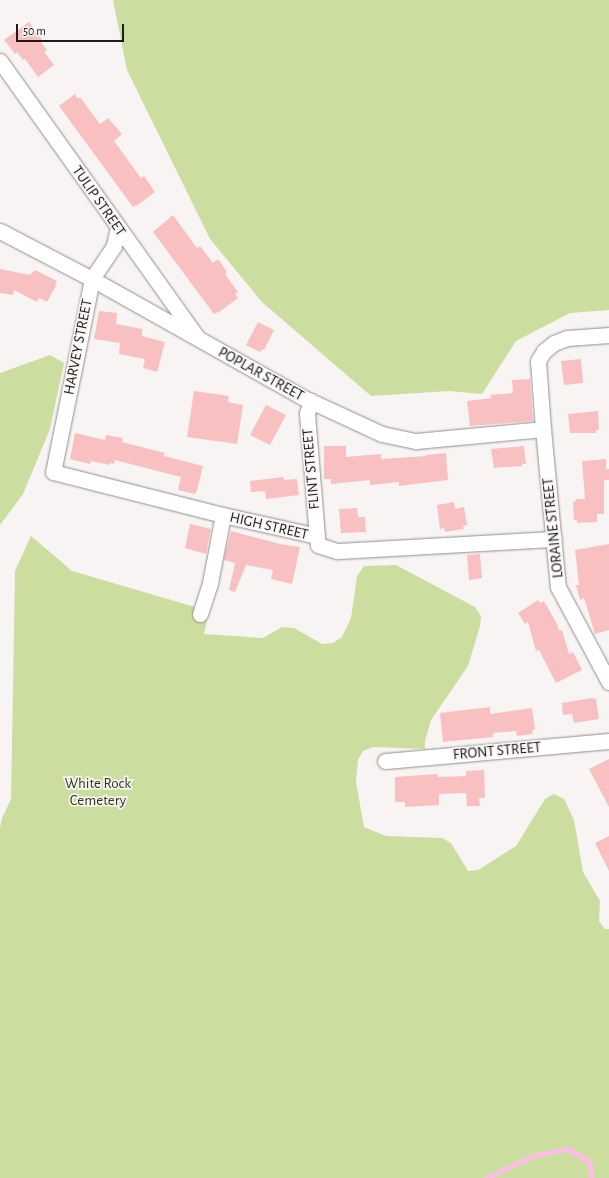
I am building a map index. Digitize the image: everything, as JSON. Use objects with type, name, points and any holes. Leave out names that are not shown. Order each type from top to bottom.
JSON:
[{"type":"street","name":"TULIP STREET","points":[[0,61],[199,340]]},
{"type":"street","name":"HARVEY STREET","points":[[53,472],[92,278],[114,246],[118,228]]},
{"type":"street","name":"POPLAR STREET","points":[[0,231],[92,278],[199,340],[311,402],[382,434],[416,441],[543,430]]},
{"type":"street","name":"LORAINE STREET","points":[[609,335],[567,338],[561,340],[554,343],[544,351],[538,361],[558,587],[609,682]]},
{"type":"street","name":"FLINT STREET","points":[[311,402],[307,413],[317,536]]},
{"type":"street","name":"HIGH STREET","points":[[53,472],[223,515],[317,536],[318,545],[337,551],[554,539]]},
{"type":"street","points":[[200,614],[210,583],[223,515]]},
{"type":"street","name":"FRONT STREET","points":[[385,761],[609,741]]},
{"type":"green space","points":[[113,0],[609,0],[609,310],[570,313],[516,341],[482,394],[449,391],[371,396],[262,302],[210,239],[127,70]]},
{"type":"green space","points":[[50,355],[64,363],[50,429],[23,494],[0,525],[0,373]]},
{"type":"green space","name":"White Rock Cemetery","points":[[31,536],[72,571],[209,611],[204,634],[263,638],[282,627],[294,628],[322,644],[333,643],[342,637],[351,618],[357,576],[364,566],[396,565],[475,607],[481,616],[480,626],[468,666],[431,720],[425,741],[425,749],[373,747],[363,751],[358,760],[356,782],[364,827],[386,836],[442,838],[451,843],[468,871],[478,870],[516,846],[545,799],[554,794],[564,799],[574,820],[583,872],[600,901],[599,921],[605,929],[609,929],[609,1178],[0,1178],[0,828],[2,818],[11,799],[15,571]]},
{"type":"building","points":[[29,22],[43,41],[41,42],[47,50],[44,52],[54,65],[38,77],[25,59],[23,60],[17,52],[15,54],[4,40]]},
{"type":"building","points":[[75,94],[78,99],[80,97],[100,124],[108,118],[122,134],[114,141],[141,178],[144,176],[155,192],[139,204],[133,207],[59,106]]},
{"type":"building","points":[[173,215],[197,248],[200,246],[213,263],[218,259],[227,272],[225,274],[238,292],[235,294],[238,298],[218,313],[217,312],[214,314],[153,232]]},
{"type":"building","points":[[0,269],[30,275],[35,270],[57,281],[56,286],[47,302],[39,298],[37,302],[14,290],[13,295],[0,293]]},
{"type":"building","points":[[99,311],[117,313],[116,324],[142,329],[142,336],[165,342],[157,372],[143,368],[145,359],[119,354],[120,343],[94,339]]},
{"type":"building","points":[[258,322],[274,330],[264,350],[262,349],[260,352],[246,345]]},
{"type":"building","points":[[581,359],[583,383],[564,385],[561,361]]},
{"type":"building","points":[[530,379],[533,421],[470,426],[467,401],[491,398],[490,395],[513,393],[512,380]]},
{"type":"building","points":[[194,391],[229,396],[228,402],[243,405],[237,444],[187,437]]},
{"type":"building","points":[[266,405],[286,415],[270,445],[250,435]]},
{"type":"building","points":[[598,411],[599,430],[596,430],[596,433],[570,433],[568,414]]},
{"type":"building","points":[[75,433],[105,440],[106,435],[123,438],[122,442],[165,453],[164,456],[203,466],[197,490],[195,494],[178,490],[181,477],[115,460],[114,464],[110,463],[110,465],[91,461],[90,464],[70,459]]},
{"type":"building","points":[[324,446],[346,446],[346,457],[381,454],[381,459],[446,453],[448,480],[399,486],[399,482],[370,485],[370,480],[331,484],[331,479],[324,479]]},
{"type":"building","points":[[524,446],[526,464],[522,464],[522,466],[494,468],[491,449]]},
{"type":"building","points":[[606,459],[606,469],[609,469],[609,480],[604,480],[604,514],[597,514],[597,522],[577,523],[577,520],[574,520],[573,502],[576,501],[576,499],[585,499],[582,461]]},
{"type":"building","points":[[283,477],[284,480],[297,479],[299,495],[266,499],[265,491],[251,492],[250,481]]},
{"type":"building","points":[[454,502],[455,509],[464,507],[467,525],[463,525],[464,529],[445,532],[444,528],[440,529],[437,505]]},
{"type":"building","points":[[357,508],[358,517],[365,517],[366,532],[341,533],[339,509]]},
{"type":"building","points":[[190,524],[211,529],[206,554],[185,548]]},
{"type":"building","points":[[231,531],[280,544],[300,547],[292,584],[271,579],[273,570],[246,565],[235,592],[229,590],[235,563],[224,560],[224,558]]},
{"type":"building","points":[[609,544],[609,630],[595,634],[584,598],[580,600],[576,585],[579,585],[575,550]]},
{"type":"building","points":[[480,554],[482,578],[469,580],[467,555]]},
{"type":"building","points":[[538,600],[540,603],[544,601],[557,624],[559,631],[562,630],[569,654],[573,652],[582,670],[556,683],[539,650],[536,651],[528,622],[525,624],[518,613]]},
{"type":"building","points":[[592,698],[596,699],[599,719],[574,723],[572,714],[563,715],[562,703]]},
{"type":"building","points":[[490,707],[490,714],[532,708],[535,730],[532,730],[533,734],[517,736],[516,731],[493,733],[493,737],[443,742],[440,713]]},
{"type":"building","points":[[609,759],[609,807],[589,769]]},
{"type":"building","points":[[484,770],[485,798],[479,798],[480,806],[467,806],[466,793],[439,794],[439,805],[405,807],[405,802],[395,801],[395,777],[437,774],[438,777],[466,776],[466,771]]},
{"type":"building","points":[[609,836],[609,871],[595,843]]},
{"type":"waterway","points":[[486,1178],[535,1155],[568,1149],[589,1161],[592,1178]]}]
